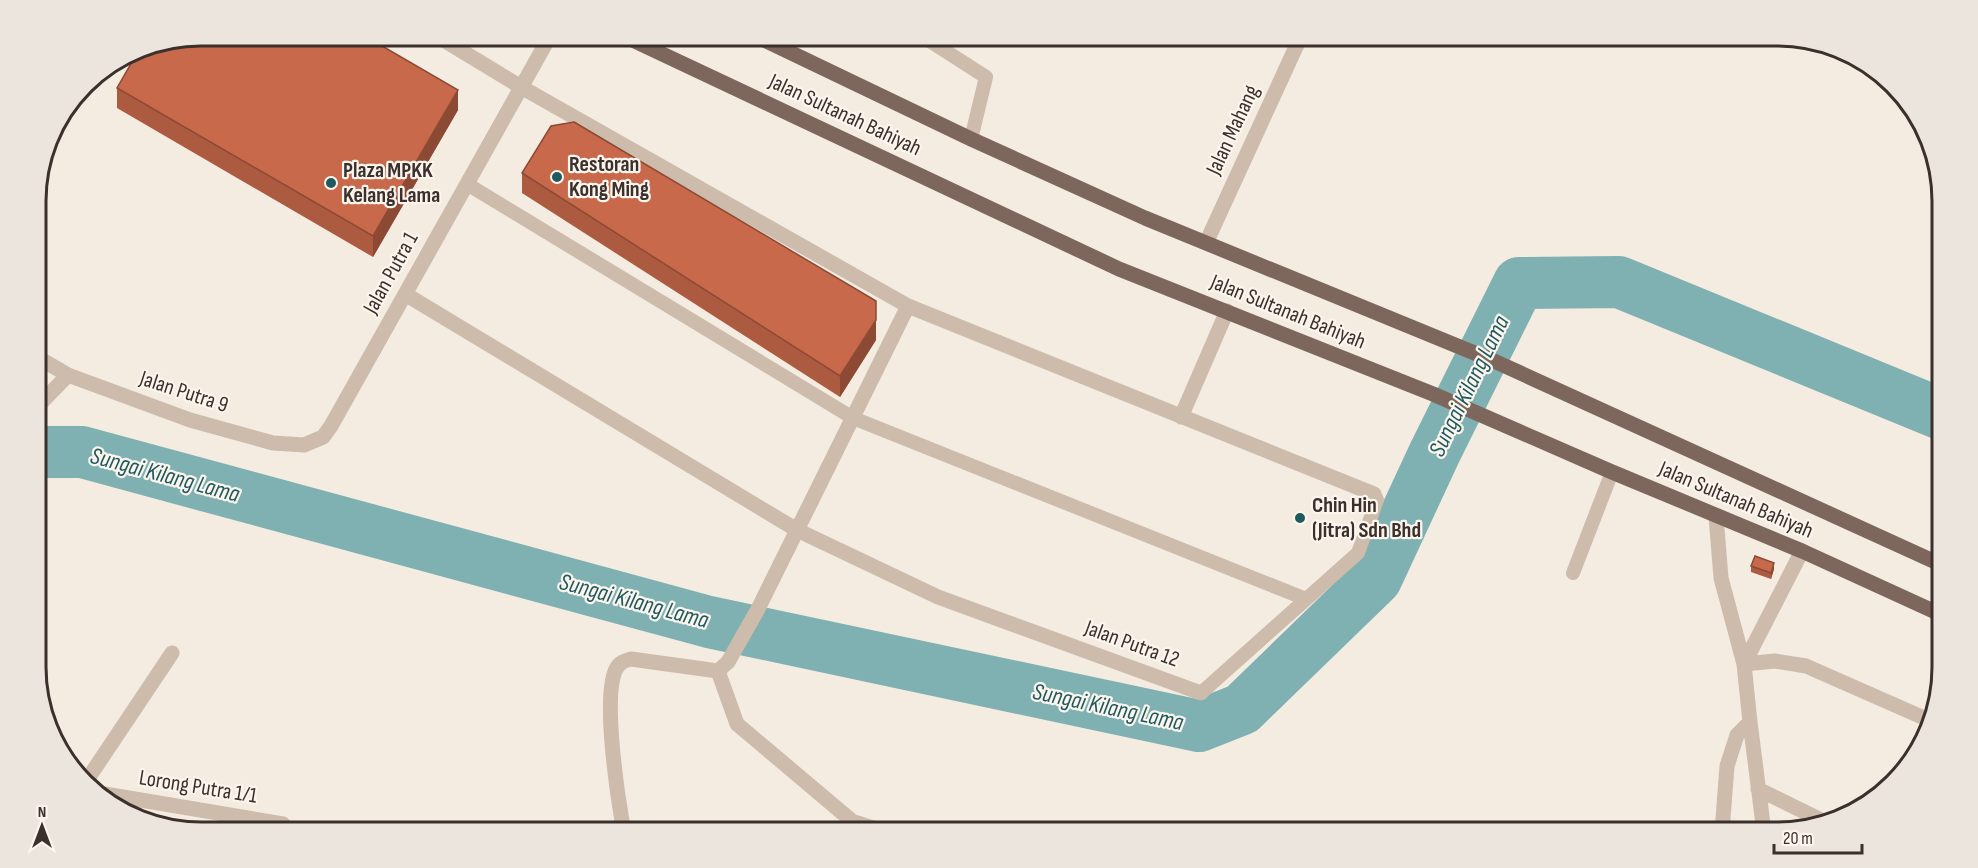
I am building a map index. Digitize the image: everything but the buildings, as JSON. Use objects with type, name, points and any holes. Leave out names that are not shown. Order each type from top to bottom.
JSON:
[{"type":"main road","name":"Jalan Sultanah Bahiyah","points":[[645,46],[1119,269],[1433,394],[1802,551],[1932,610]]},
{"type":"main road","name":"Jalan Sultanah Bahiyah","points":[[777,46],[971,139],[1145,218],[1494,361],[1932,560]]},
{"type":"street","points":[[453,46],[908,306],[1374,494]]},
{"type":"street","name":"Jalan Putra 1","points":[[323,437],[544,46]]},
{"type":"street","name":"Jalan Mahang","points":[[1206,243],[1295,46]]},
{"type":"street","name":"Jalan Putra 12","points":[[405,294],[797,530],[938,597],[1201,693]]},
{"type":"street","points":[[622,822],[610,705],[615,670],[621,662],[631,659],[718,670],[728,662],[758,609],[908,306]]},
{"type":"street","points":[[1181,417],[1227,311]]},
{"type":"street","name":"Jalan Putra 9","points":[[47,363],[68,375],[190,420],[273,443],[304,445],[323,437]]},
{"type":"street","points":[[47,397],[68,375]]},
{"type":"street","points":[[1716,516],[1721,578],[1744,664],[1762,821]]},
{"type":"street","points":[[1744,664],[1802,551]]},
{"type":"street","points":[[91,774],[172,653]]},
{"type":"street","points":[[1744,664],[1775,661],[1806,666],[1923,717]]},
{"type":"street","points":[[718,670],[737,724],[854,822]]},
{"type":"street","points":[[1723,821],[1726,766],[1737,735],[1750,722]]},
{"type":"street","points":[[1758,789],[1814,817]]},
{"type":"street","name":"Lorong Putra 1/1","points":[[117,796],[256,822]]},
{"type":"lane","points":[[938,46],[986,77],[971,139]]},
{"type":"lane","points":[[467,184],[852,418],[1306,599]]},
{"type":"lane","points":[[1573,573],[1612,472]]},
{"type":"lane","name":"Jalan Putra 12","points":[[1201,693],[1358,553],[1377,500],[1374,494]]},
{"type":"waterway","name":"Sungai Kilang Lama","points":[[46,452],[82,452],[709,622],[1199,726],[1242,709],[1376,579],[1435,452],[1519,283],[1619,282],[1932,410]]},
{"type":"place","name":"Restoran Kong Ming","points":[[557,177]]},
{"type":"place","name":"Plaza MPKK Kelang Lama","points":[[331,183]]},
{"type":"place","name":"Chin Hin (Jitra) Sdn Bhd","points":[[1300,518]]}]
